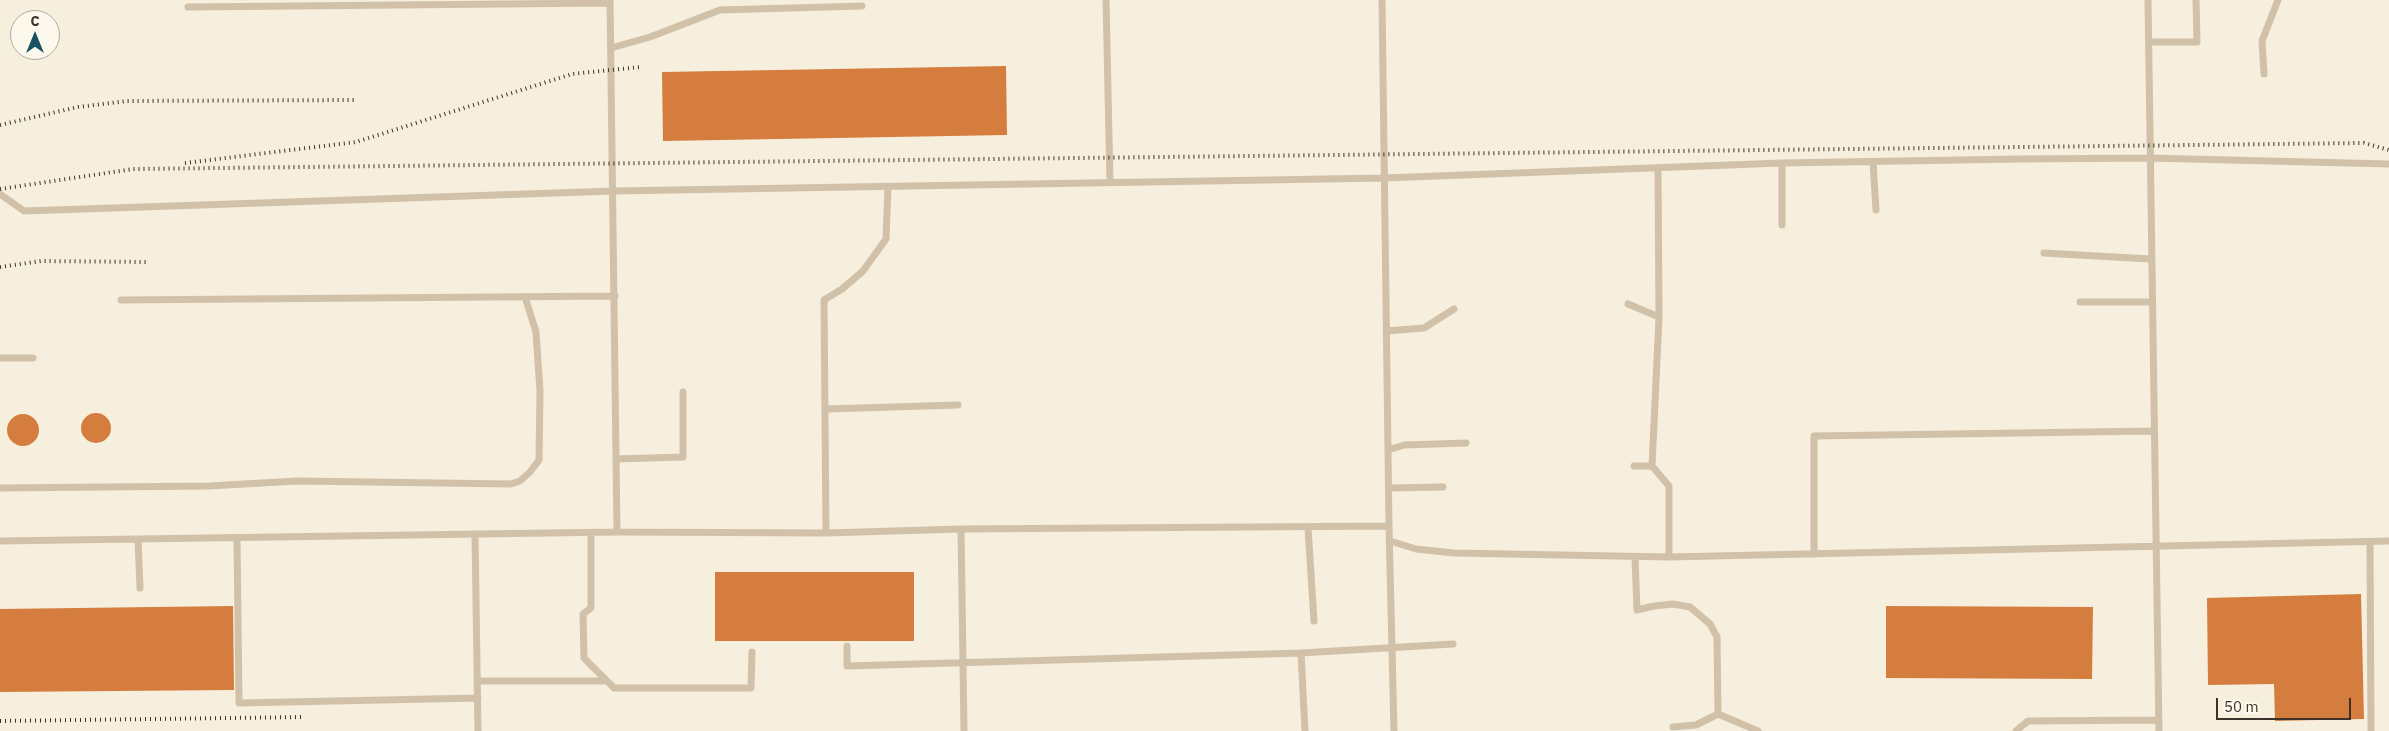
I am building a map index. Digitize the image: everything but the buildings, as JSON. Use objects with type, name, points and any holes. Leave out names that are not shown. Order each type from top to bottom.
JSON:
[{"type":"lane","points":[[1106,0],[1110,182]]},
{"type":"lane","points":[[1382,0],[1388,488],[1394,731]]},
{"type":"lane","points":[[2148,0],[2150,259],[2159,731]]},
{"type":"lane","points":[[2148,42],[2197,42],[2196,0]]},
{"type":"lane","points":[[2264,74],[2262,41],[2278,0]]},
{"type":"lane","points":[[188,7],[610,2],[614,191],[617,532]]},
{"type":"lane","points":[[612,48],[650,37],[720,10],[862,6]]},
{"type":"lane","points":[[0,194],[24,211],[614,191],[1384,178],[1782,163],[2149,158],[2389,164]]},
{"type":"lane","points":[[1873,162],[1876,210]]},
{"type":"lane","points":[[1782,163],[1782,225]]},
{"type":"lane","points":[[1658,168],[1659,317],[1652,466],[1669,486],[1669,557]]},
{"type":"lane","points":[[826,533],[824,300],[842,289],[863,271],[886,239],[888,187]]},
{"type":"lane","points":[[2044,253],[2150,259]]},
{"type":"lane","points":[[121,300],[615,296]]},
{"type":"lane","points":[[0,488],[210,486],[297,481],[512,484],[520,481],[539,460],[540,401],[536,332],[525,297]]},
{"type":"lane","points":[[2080,302],[2152,302]]},
{"type":"lane","points":[[1628,304],[1659,317]]},
{"type":"lane","points":[[1386,331],[1424,328],[1454,310]]},
{"type":"lane","points":[[0,358],[33,358]]},
{"type":"lane","points":[[616,459],[683,457],[683,392]]},
{"type":"lane","points":[[826,409],[958,405]]},
{"type":"lane","points":[[1814,554],[1814,436],[2154,431]]},
{"type":"lane","points":[[1388,450],[1404,445],[1466,443]]},
{"type":"lane","points":[[1634,466],[1652,466]]},
{"type":"lane","points":[[1388,488],[1443,487]]},
{"type":"lane","points":[[0,541],[617,532],[826,533],[961,529],[1389,526]]},
{"type":"lane","points":[[1308,528],[1314,621]]},
{"type":"lane","points":[[961,529],[964,731]]},
{"type":"lane","points":[[591,533],[591,608],[583,614],[584,658],[614,688],[751,688],[752,652]]},
{"type":"lane","points":[[475,534],[478,731]]},
{"type":"lane","points":[[237,538],[239,703],[478,698]]},
{"type":"lane","points":[[138,540],[140,588]]},
{"type":"lane","points":[[1390,541],[1416,549],[1454,553],[1669,557],[2389,541]]},
{"type":"lane","points":[[2370,542],[2371,731]]},
{"type":"lane","points":[[1635,556],[1637,610],[1673,604],[1690,608],[1710,624],[1718,637],[1718,714]]},
{"type":"lane","points":[[847,646],[847,666],[1301,653],[1453,644]]},
{"type":"lane","points":[[1301,653],[1305,731]]},
{"type":"lane","points":[[477,680],[605,681]]},
{"type":"lane","points":[[1673,727],[1696,726],[1718,714]]},
{"type":"lane","points":[[1718,714],[1758,731]]},
{"type":"lane","points":[[2016,731],[2028,721],[2158,720]]},
{"type":"railway","points":[[185,163],[356,142],[572,74],[641,67]]},
{"type":"railway","points":[[0,125],[78,107],[127,101],[355,100]]},
{"type":"railway","points":[[0,189],[133,169],[2364,143],[2389,150]]},
{"type":"railway","points":[[0,267],[41,261],[146,262]]},
{"type":"railway","points":[[0,721],[305,717]]}]
